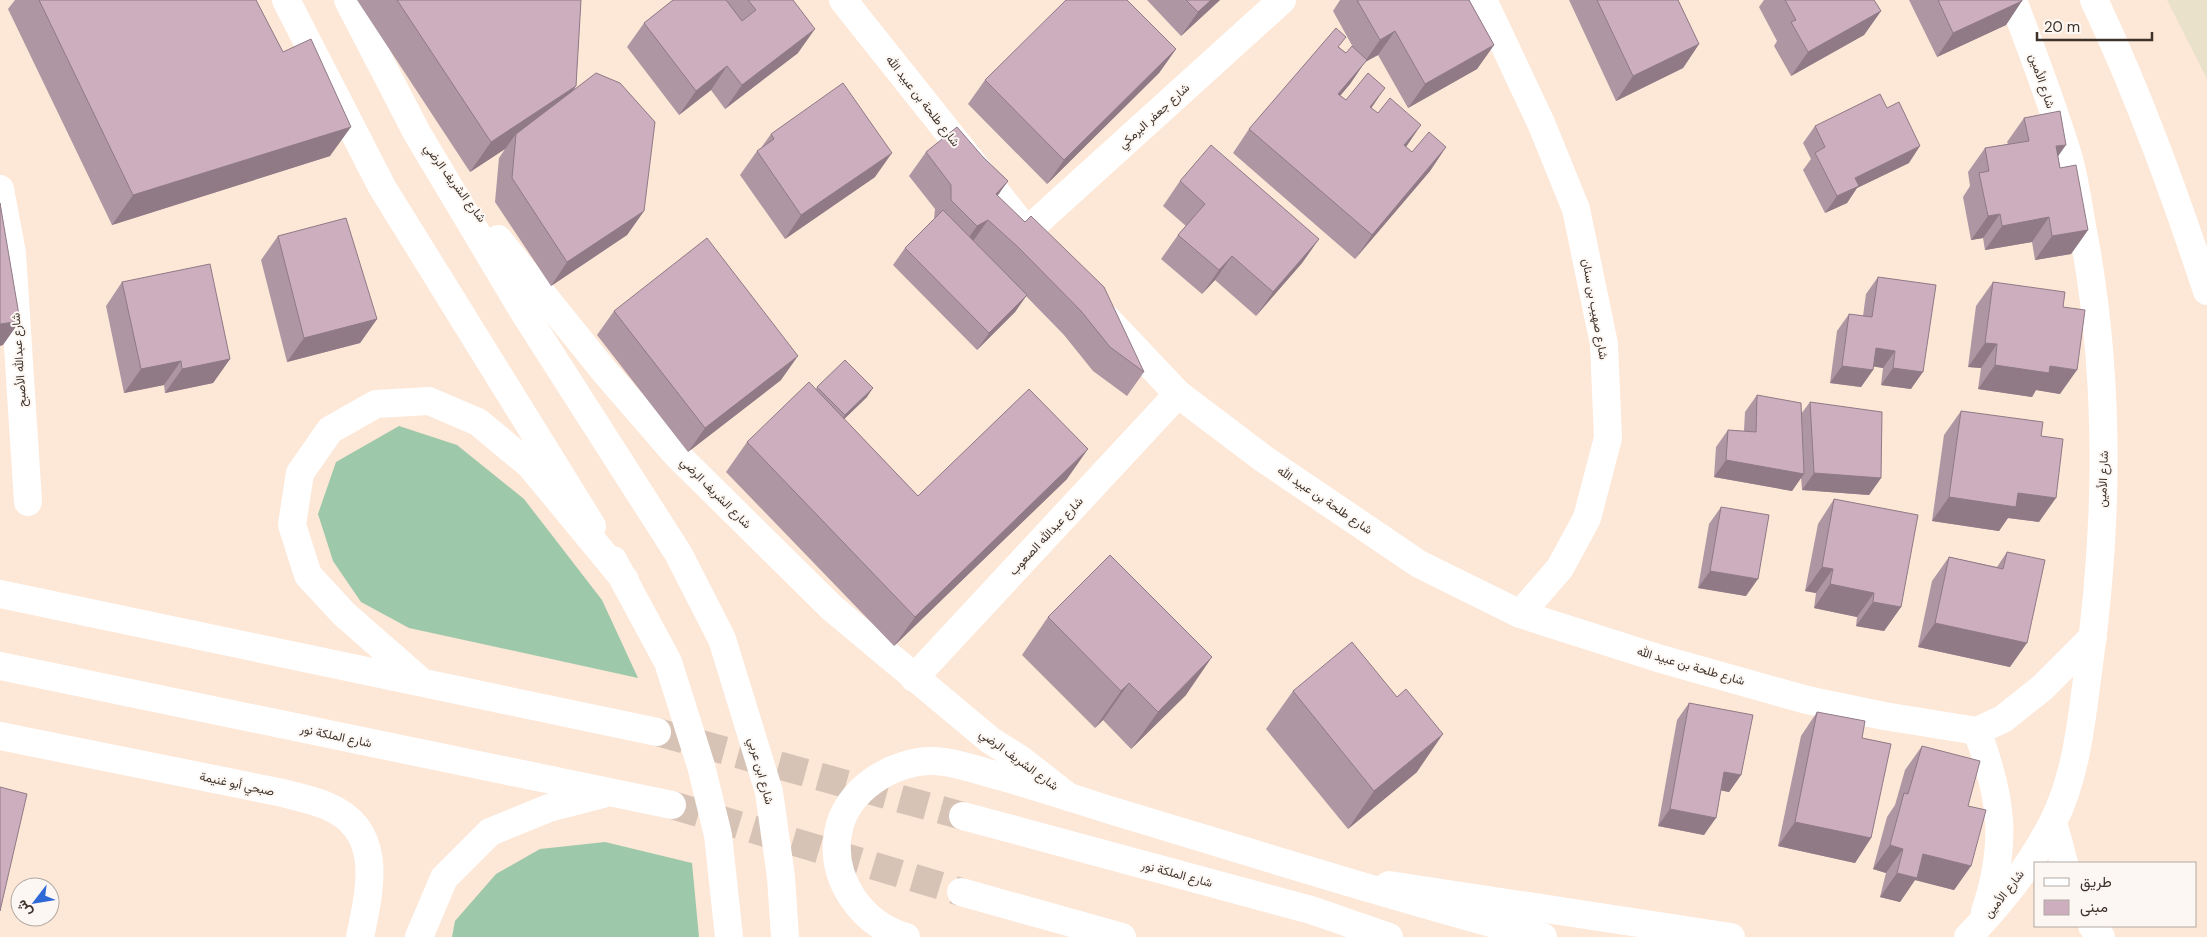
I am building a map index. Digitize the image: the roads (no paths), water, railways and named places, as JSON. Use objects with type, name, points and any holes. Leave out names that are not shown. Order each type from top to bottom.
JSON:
[{"type":"main road","points":[[286,0],[382,187],[625,580],[668,662],[701,766],[718,835],[729,937]]},
{"type":"main road","name":"شارع الشريف الرضي","points":[[348,0],[417,133],[525,314],[678,553],[722,639]]},
{"type":"main road","name":"شارع طلحة بن عبيد الله","points":[[843,0],[1027,231],[1047,253]]},
{"type":"main road","name":"شارع جعفر البرمكي","points":[[1027,231],[1282,0]]},
{"type":"main road","name":"شارع صهيب بن سنان","points":[[1483,0],[1541,123],[1576,209],[1604,344],[1608,438],[1587,518],[1560,568],[1520,614]]},
{"type":"main road","name":"شارع الأمين","points":[[1974,930],[2032,858],[2053,822],[2070,778],[2084,704],[2101,554],[2104,422],[2099,332],[2087,250],[2069,160],[2013,0]]},
{"type":"main road","points":[[2094,0],[2117,48],[2153,134],[2207,291]]},
{"type":"main road","name":"شارع الشريف الرضي","points":[[417,133],[545,300],[604,372],[677,455],[832,608],[990,740],[1020,759],[1070,798]]},
{"type":"main road","name":"شارع عبدالله الأصبح","points":[[0,189],[12,253],[28,502]]},
{"type":"main road","name":"شارع طلحة بن عبيد الله","points":[[1086,297],[1178,394],[1264,459],[1419,564],[1520,614],[1661,659],[1807,700],[1884,716],[1977,731]]},
{"type":"main road","name":"شارع عبدالله الصعوب","points":[[914,678],[1178,394]]},
{"type":"main road","points":[[423,683],[344,614],[308,576],[292,525],[300,473],[330,430],[376,404],[429,401],[478,422],[530,465],[625,580]]},
{"type":"main road","points":[[0,594],[656,732]]},
{"type":"main road","points":[[1974,930],[1993,886],[2000,847],[1999,818],[1991,768],[1977,731],[2003,718],[2042,688],[2093,636]]},
{"type":"main road","name":"شارع ابن عربي","points":[[722,639],[769,792],[781,877],[785,937]]},
{"type":"main road","name":"شارع الملكة نور","points":[[0,666],[672,805]]},
{"type":"main road","name":"صبحي أبو غنيمة","points":[[0,736],[283,793],[327,806],[346,816],[362,837],[369,856],[370,885],[360,937]]},
{"type":"main road","points":[[906,937],[877,924],[860,910],[844,885],[837,857],[838,833],[844,813],[861,791],[883,774],[908,765],[935,761],[1007,778],[1327,875],[1543,937]]},
{"type":"main road","points":[[420,937],[444,878],[490,832],[549,808],[609,793]]},
{"type":"main road","name":"شارع الملكة نور","points":[[963,816],[1311,910],[1389,937]]},
{"type":"main road","points":[[2053,822],[2064,862]]},
{"type":"main road","points":[[1327,875],[1731,937]]},
{"type":"main road","points":[[961,892],[1122,937]]},
{"type":"main road","points":[[2093,927],[2101,937]]},
{"type":"tunnel","points":[[657,732],[963,816]]},
{"type":"tunnel","points":[[672,805],[961,892]]}]
